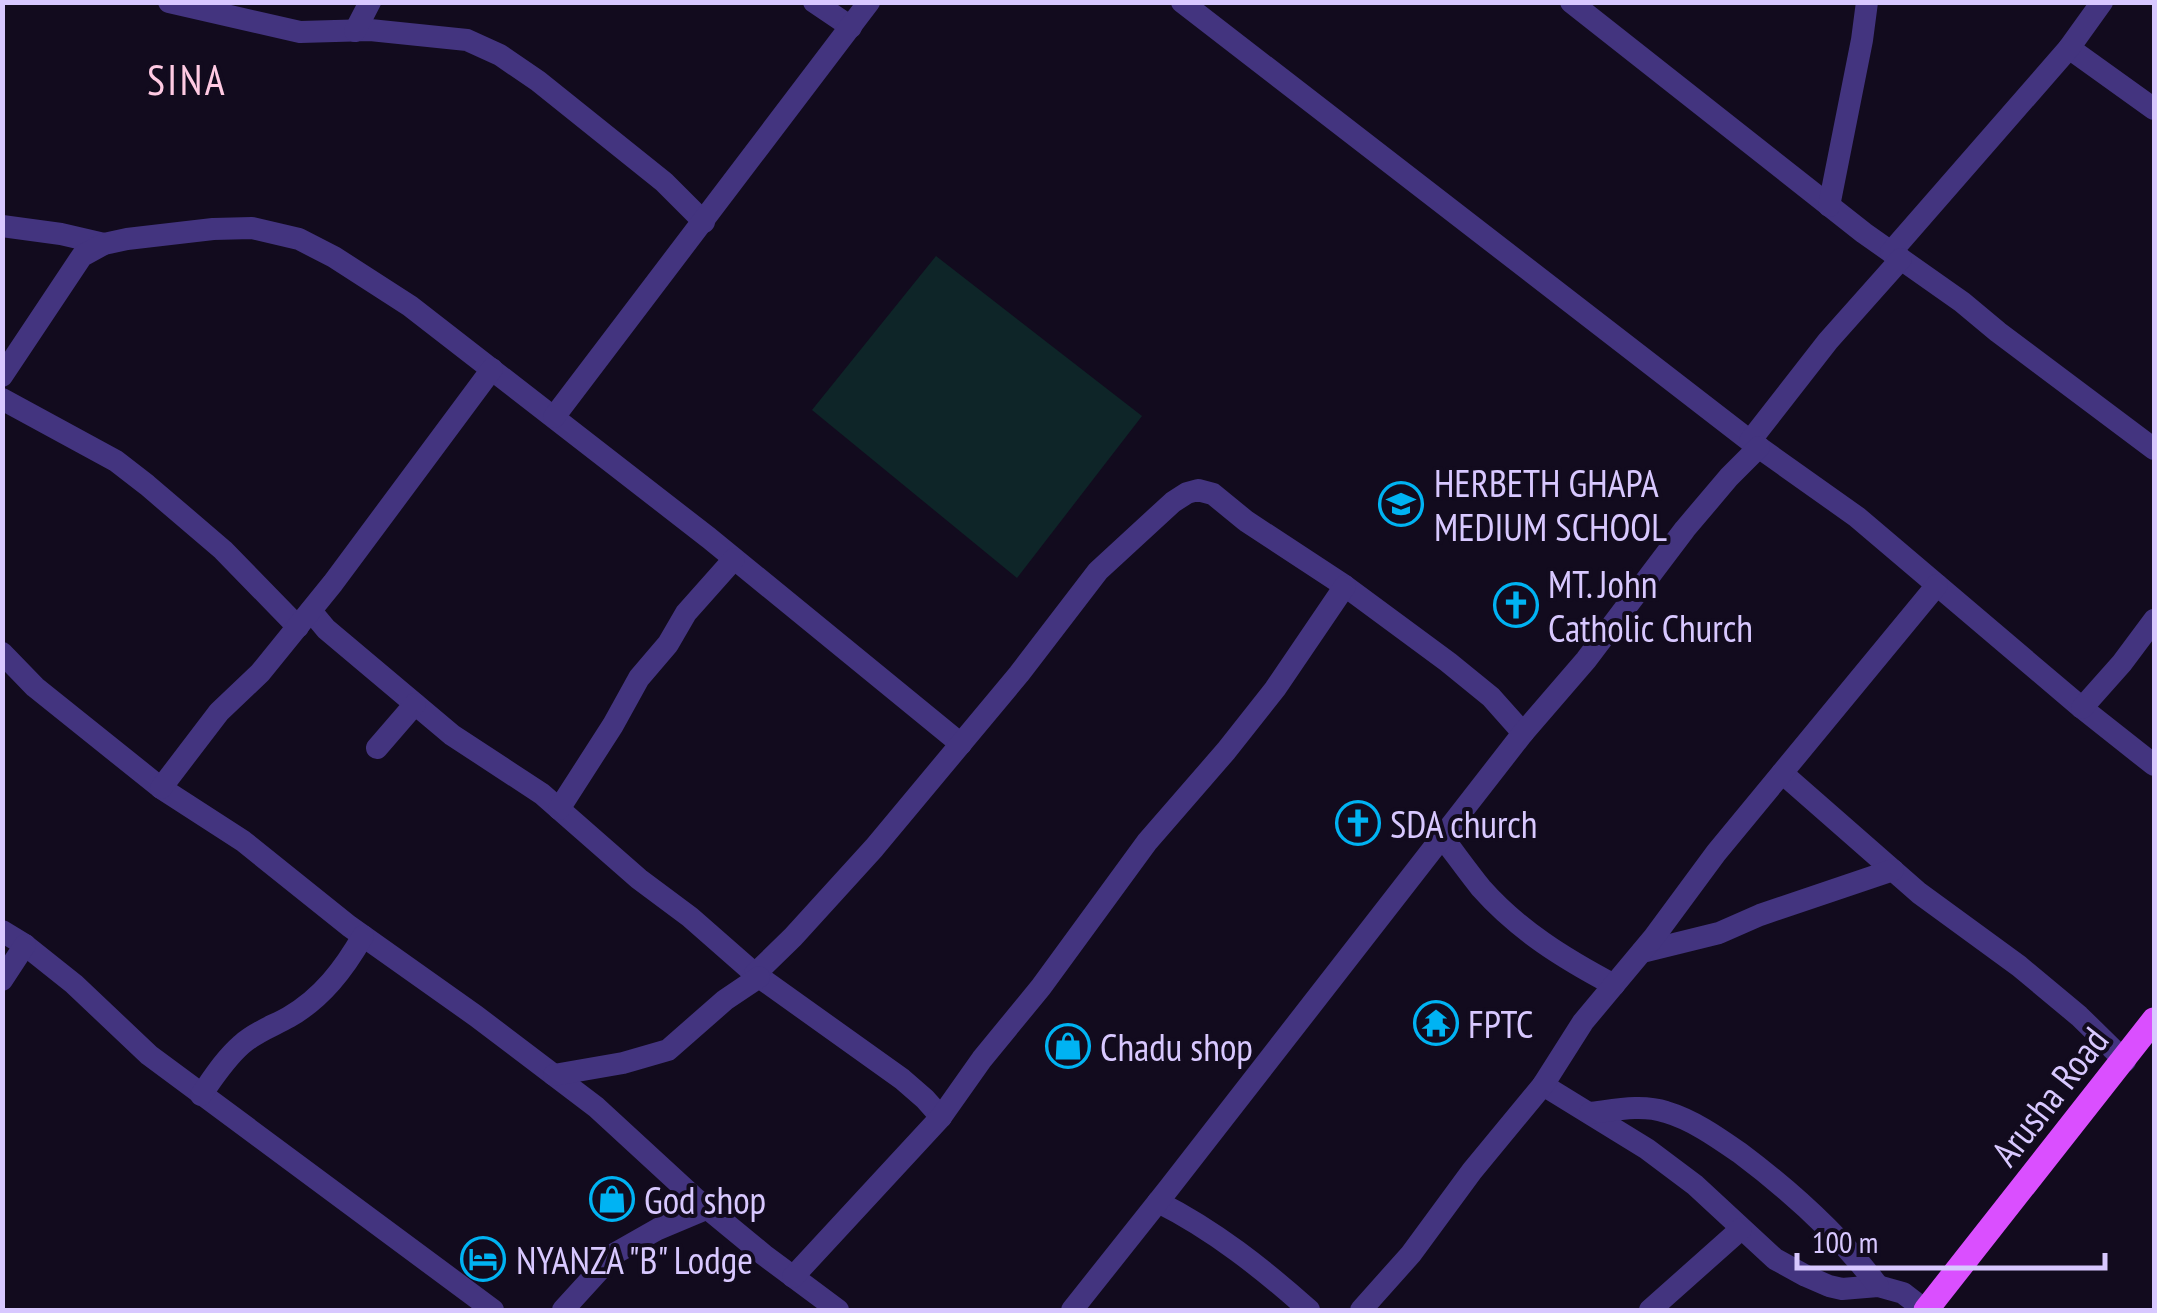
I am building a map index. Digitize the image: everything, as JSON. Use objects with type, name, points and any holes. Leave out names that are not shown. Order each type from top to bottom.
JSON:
[{"type":"main road","name":"Arusha Road","points":[[1926,1310],[2154,1020]]},
{"type":"street","points":[[168,2],[300,32],[370,30],[467,40],[500,55],[600,130],[664,182],[704,222]]},
{"type":"street","points":[[355,31],[370,2]]},
{"type":"street","points":[[814,2],[851,26]]},
{"type":"street","points":[[554,416],[870,2]]},
{"type":"street","points":[[1182,2],[1755,444],[1857,517],[2154,765]]},
{"type":"street","points":[[1571,2],[1829,206],[1962,302],[2154,450]]},
{"type":"street","points":[[1829,206],[1867,2]]},
{"type":"street","points":[[1072,1310],[1523,733],[1586,660],[1685,529],[1730,477],[1896,255],[2069,48],[2102,2]]},
{"type":"street","points":[[2069,48],[2154,109]]},
{"type":"street","points":[[2,226],[104,244]]},
{"type":"street","points":[[2,376],[82,256],[104,244],[213,228],[252,228],[299,239],[410,306],[554,416],[960,744]]},
{"type":"street","points":[[161,788],[219,712],[260,673],[304,619],[492,370]]},
{"type":"street","points":[[2,399],[116,461],[148,485],[304,619],[326,630],[452,735],[542,794],[757,976],[902,1080],[940,1117]]},
{"type":"street","points":[[554,1075],[623,1063],[668,1050],[757,976],[874,848],[1019,674],[1098,570],[1187,493],[1198,490],[1214,494],[1246,522],[1345,586],[1491,697],[1523,733]]},
{"type":"street","points":[[560,810],[639,678],[668,644],[686,613],[734,559]]},
{"type":"street","points":[[1361,1310],[1411,1254],[1472,1171],[1543,1085],[1583,1022],[1642,952],[1716,853],[1936,585]]},
{"type":"street","points":[[793,1277],[940,1117],[1146,842],[1226,752],[1274,690],[1345,586]]},
{"type":"street","points":[[2082,708],[2154,620]]},
{"type":"street","points":[[2,654],[35,687],[161,788],[243,841],[363,936],[596,1107],[708,1208],[838,1310]]},
{"type":"street","points":[[377,748],[415,704]]},
{"type":"street","points":[[1782,773],[1893,870],[2080,1016],[2125,1060]]},
{"type":"street","points":[[1443,838],[1509,916],[1551,949],[1614,984]]},
{"type":"street","points":[[1642,952],[1719,933],[1893,870]]},
{"type":"street","points":[[2,930],[74,984],[149,1054],[492,1310]]},
{"type":"street","points":[[201,1094],[242,1044],[322,994],[363,936]]},
{"type":"street","points":[[2,980],[25,946]]},
{"type":"street","points":[[1543,1085],[1647,1148],[1775,1259],[1842,1289],[1878,1286],[1903,1293],[1926,1310]]},
{"type":"street","points":[[1590,1113],[1632,1108],[1663,1110],[1720,1138],[1780,1183],[1826,1225],[1878,1286]]},
{"type":"street","points":[[1158,1202],[1257,1264],[1309,1310]]},
{"type":"street","points":[[563,1310],[614,1254],[658,1229],[708,1208]]},
{"type":"street","points":[[1650,1310],[1741,1229]]},
{"type":"street","points":[[1842,1289],[1854,1310]]},
{"type":"green space","points":[[936,256],[1142,416],[1017,578],[812,410]]},
{"type":"place","name":"HERBETH GHAPA MEDIUM SCHOOL","points":[[1401,504]]},
{"type":"place","name":"MT. John Catholic Church","points":[[1516,605]]},
{"type":"place","name":"SDA church","points":[[1358,823]]},
{"type":"place","name":"FPTC","points":[[1436,1023]]},
{"type":"place","name":"Chadu shop","points":[[1068,1046]]},
{"type":"place","name":"God shop","points":[[612,1199]]},
{"type":"place","name":"NYANZA \"B\" Lodge","points":[[483,1259]]},
{"type":"district","name":"SINA","points":[[187,79]]}]
